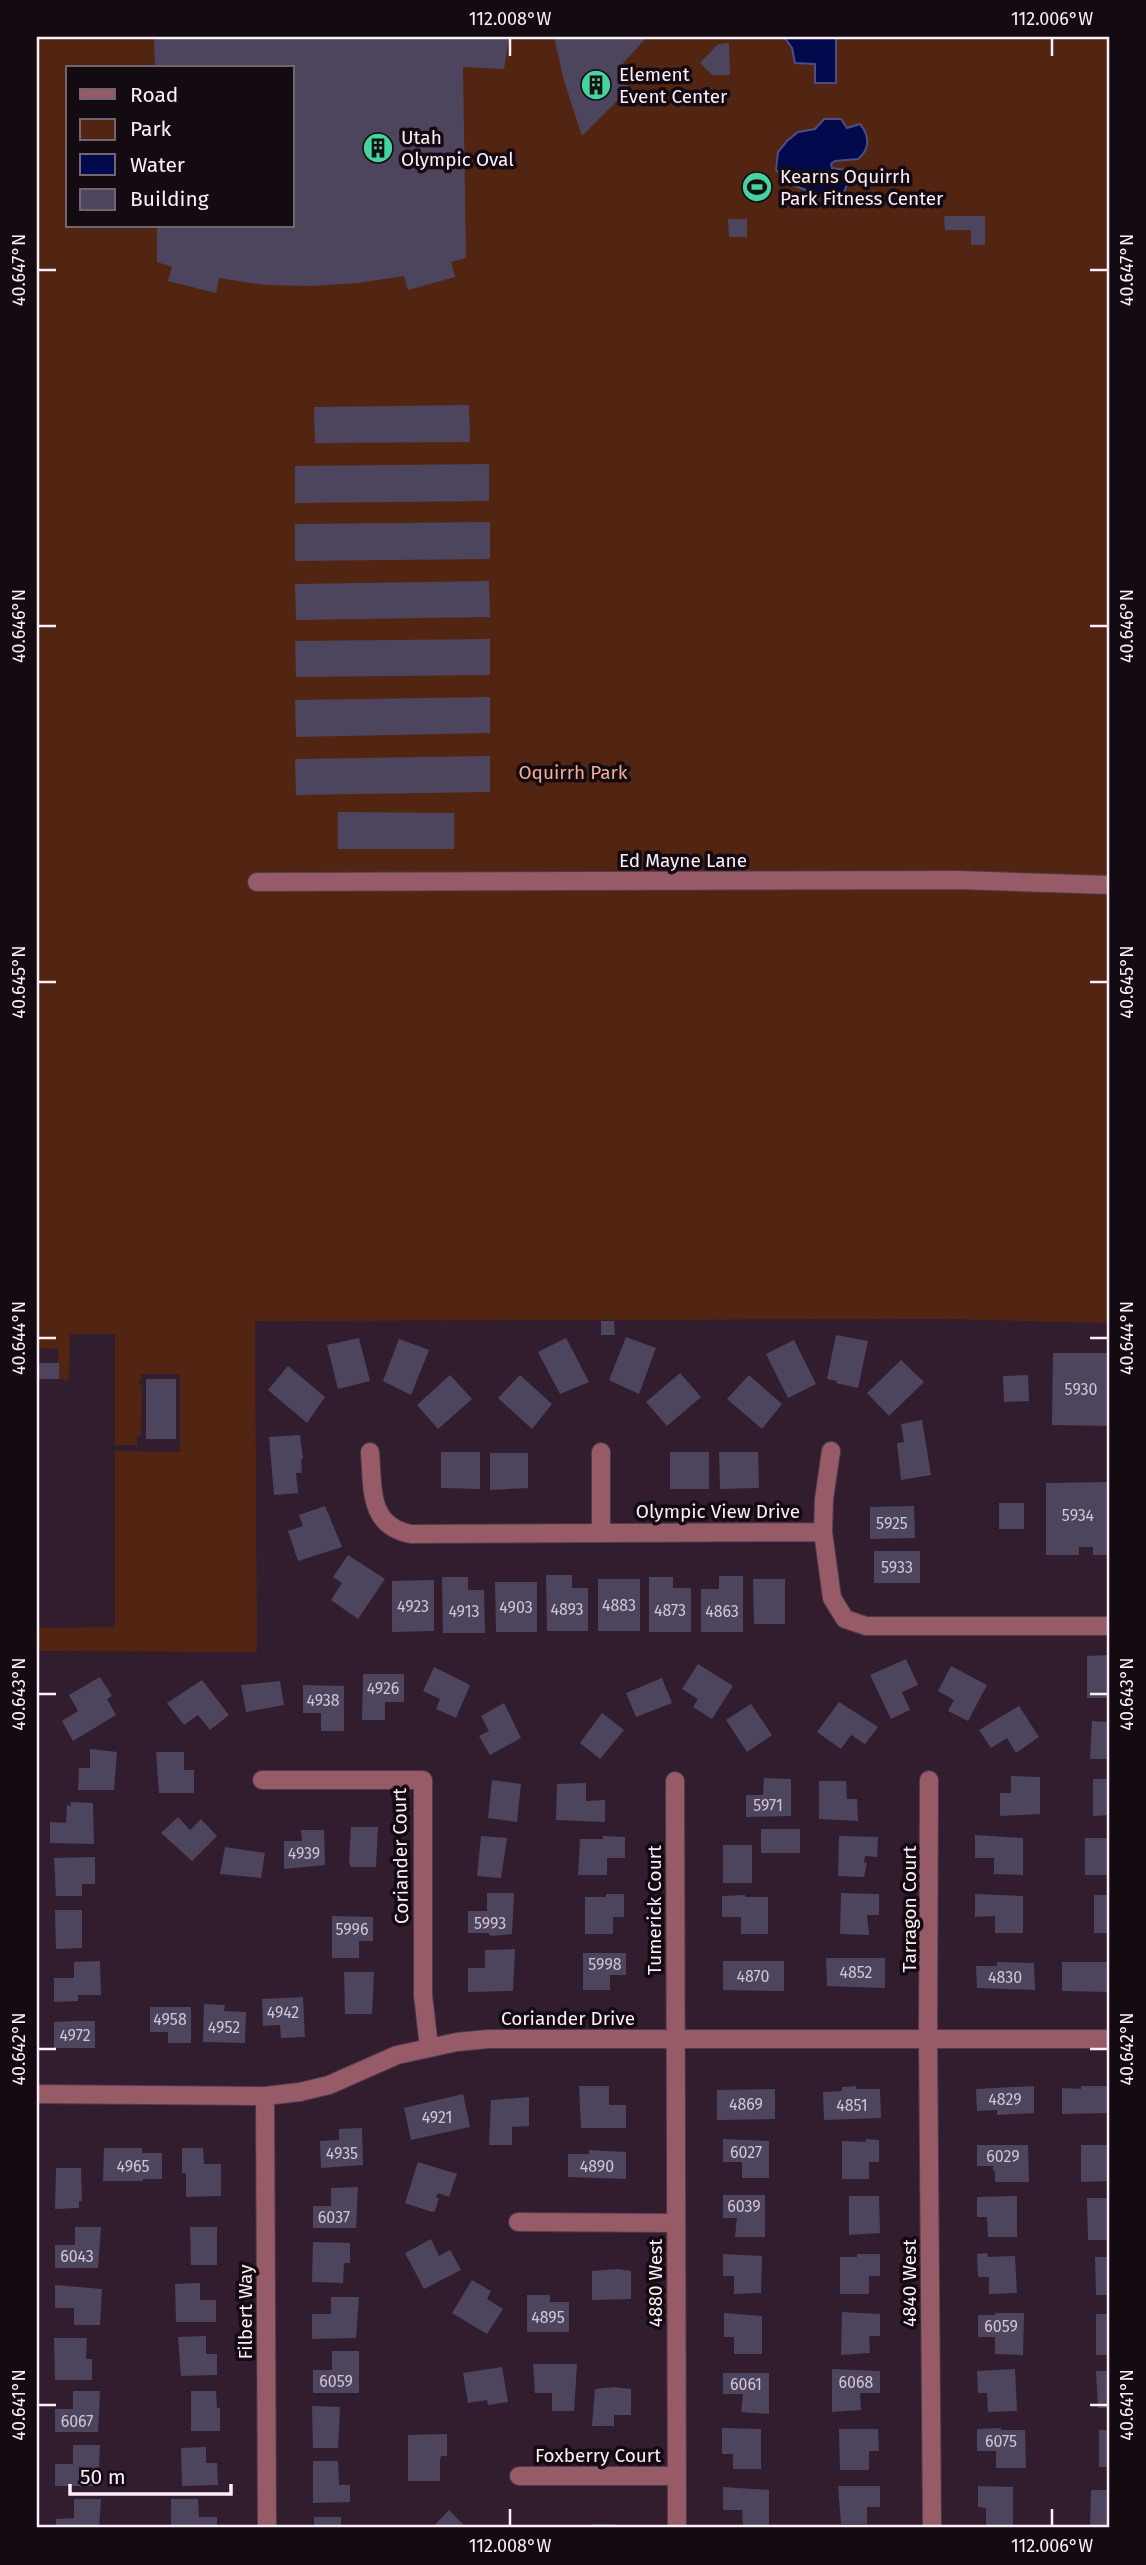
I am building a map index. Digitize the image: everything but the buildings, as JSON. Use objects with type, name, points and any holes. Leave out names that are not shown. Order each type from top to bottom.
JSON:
[{"type":"street","name":"Ed Mayne Lane","points":[[257,882],[960,880],[1109,885]]},
{"type":"street","points":[[823,1532],[824,1499],[831,1451]]},
{"type":"street","name":"Olympic View Drive","points":[[370,1452],[377,1510],[384,1522],[396,1531],[411,1534],[823,1532],[832,1598],[838,1611],[852,1623],[866,1626],[1109,1626]]},
{"type":"street","points":[[601,1452],[601,1532]]},
{"type":"street","name":"Coriander Court","points":[[262,1780],[423,1780],[423,1995],[429,2047]]},
{"type":"street","name":"Tarragon Court","points":[[928,2038],[929,1780]]},
{"type":"street","name":"Tumerick Court","points":[[675,1781],[676,2038]]},
{"type":"street","name":"4880 West","points":[[676,2038],[677,2528]]},
{"type":"street","name":"4840 West","points":[[928,2038],[932,2528]]},
{"type":"street","name":"Coriander Drive","points":[[37,2094],[265,2096],[300,2092],[328,2085],[397,2055],[429,2047],[488,2039],[1109,2039]]},
{"type":"street","name":"Filbert Way","points":[[265,2096],[267,2528]]},
{"type":"street","points":[[518,2222],[676,2223]]},
{"type":"street","name":"Foxberry Court","points":[[519,2476],[677,2476]]},
{"type":"green space","name":"Oquirrh Park","points":[[37,37],[1109,37],[1109,1323],[940,1319],[255,1321],[257,1652],[37,1651],[37,1628],[115,1627],[115,1451],[180,1452],[180,1374],[141,1374],[141,1436],[137,1436],[137,1445],[115,1445],[115,1334],[70,1334],[69,1378],[66,1380],[59,1379],[58,1349],[37,1348]]},
{"type":"water","points":[[784,37],[836,37],[836,83],[815,83],[815,64],[795,63],[792,48]]},
{"type":"water","points":[[824,119],[841,119],[847,128],[860,124],[867,138],[867,147],[858,159],[835,161],[831,164],[832,168],[847,170],[850,178],[840,201],[795,186],[776,170],[778,152],[787,141],[798,132],[815,129]]},
{"type":"place","name":"Element Event Center","points":[[596,85]]},
{"type":"place","name":"Utah Olympic Oval","points":[[378,148]]},
{"type":"place","name":"Kearns Oquirrh Park Fitness Center","points":[[757,187]]}]
